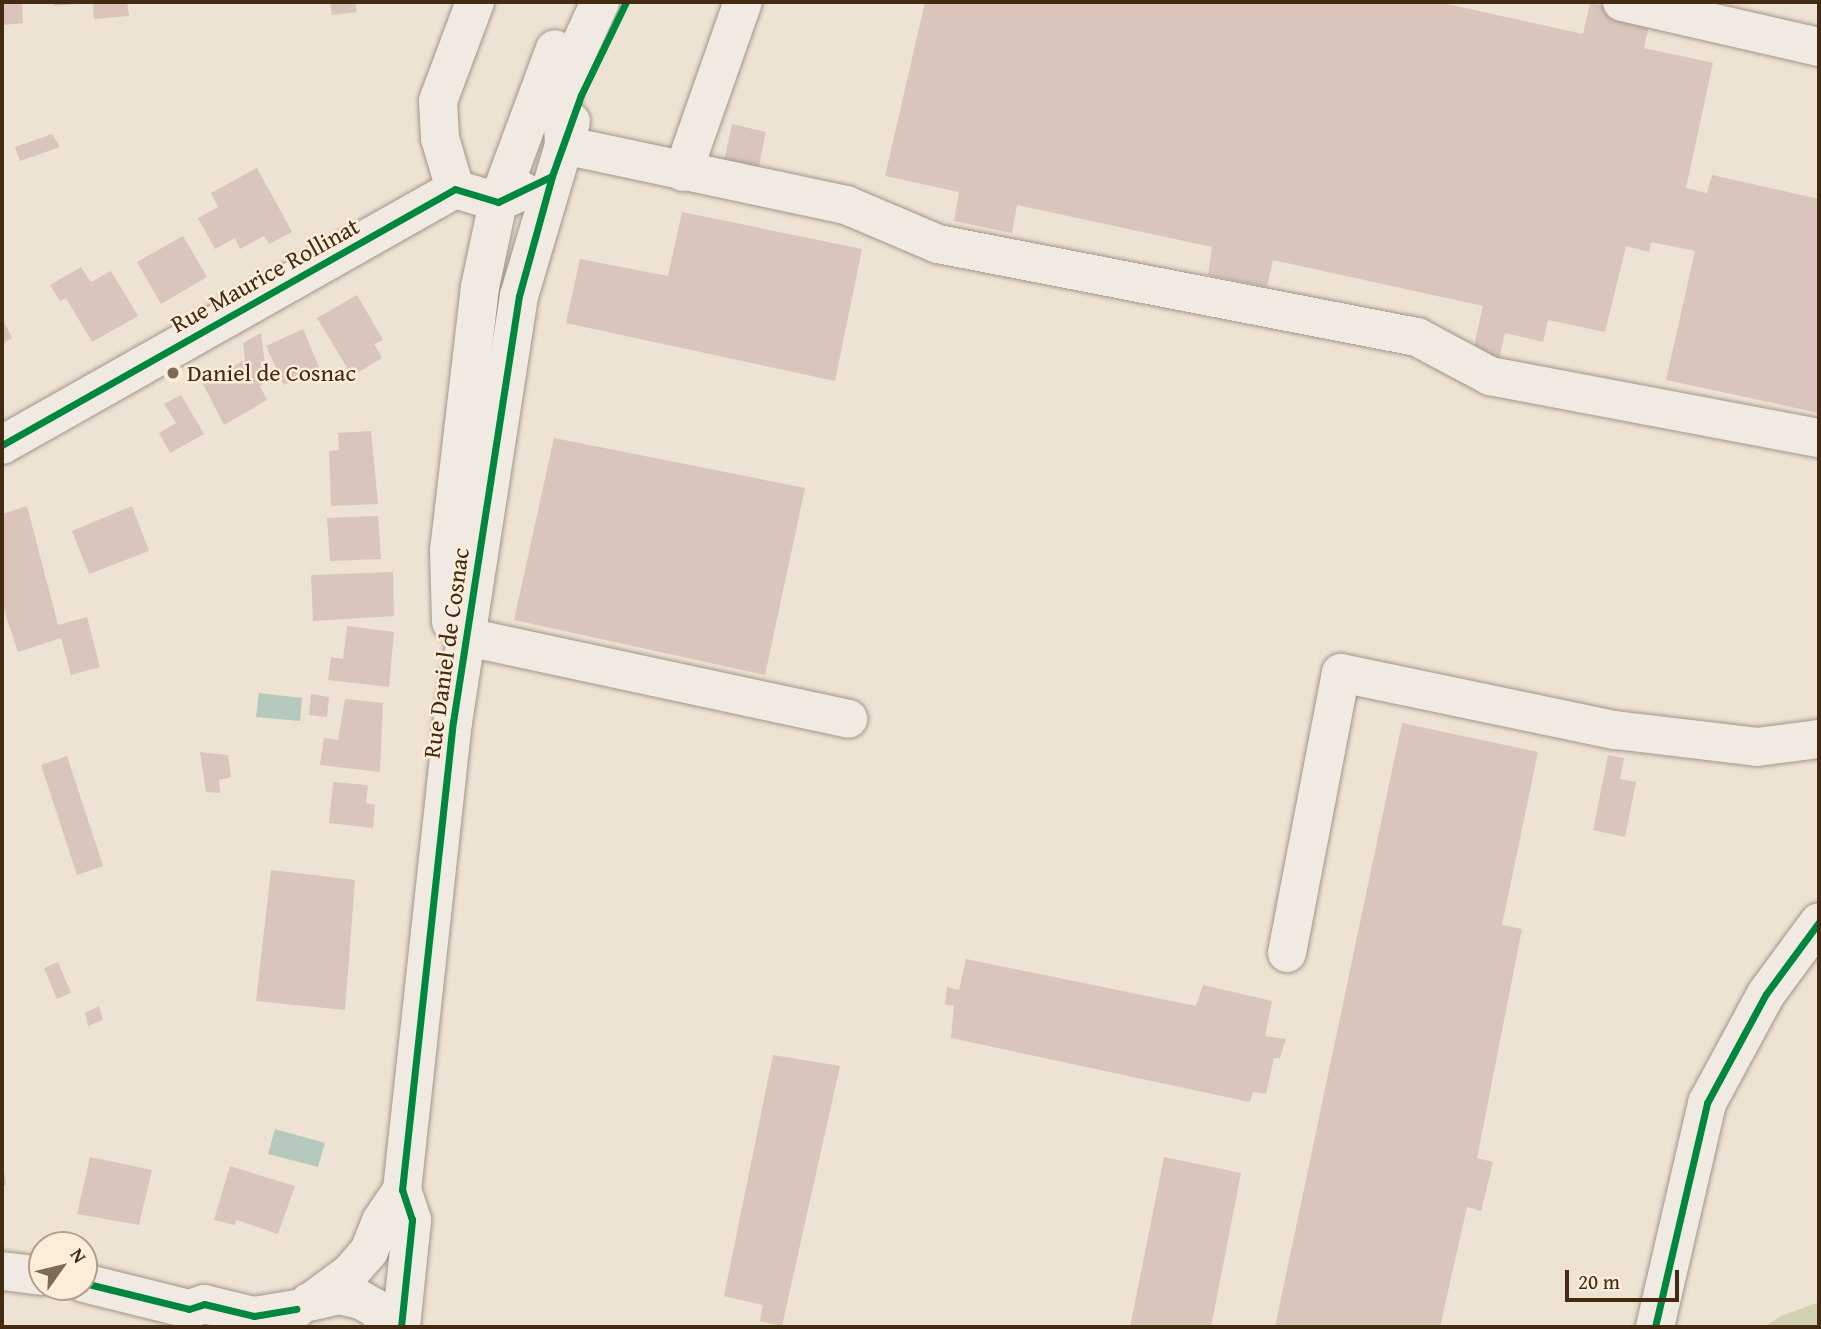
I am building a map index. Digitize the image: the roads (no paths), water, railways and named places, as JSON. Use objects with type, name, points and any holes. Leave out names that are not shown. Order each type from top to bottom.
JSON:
[{"type":"street","points":[[475,2],[438,101],[440,138],[455,188],[498,202]]},
{"type":"street","name":"Rue Daniel de Cosnac","points":[[453,722],[449,551],[480,286],[498,202],[519,135],[576,2]]},
{"type":"street","points":[[558,161],[561,88],[600,2]]},
{"type":"street","name":"Rue Daniel de Cosnac","points":[[401,1327],[412,1220],[402,1190],[453,722],[519,296],[558,161],[581,94],[626,2]]},
{"type":"street","points":[[683,172],[743,2]]},
{"type":"street","points":[[1622,2],[1819,47]]},
{"type":"street","points":[[498,202],[558,161],[683,172],[846,205],[938,244],[1417,337],[1490,376],[1819,438]]},
{"type":"street","name":"Rue Maurice Rollinat","points":[[2,445],[455,188]]},
{"type":"street","points":[[479,559],[469,503],[510,249],[498,202]]},
{"type":"street","points":[[467,637],[848,719]]},
{"type":"street","points":[[1287,953],[1341,673],[1615,730],[1758,747],[1819,738]]},
{"type":"street","points":[[1654,1327],[1707,1103],[1766,994],[1819,922]]},
{"type":"street","name":"Rue Daniel de Cosnac","points":[[298,1311],[351,1273],[369,1251],[381,1221],[402,1190]]},
{"type":"street","points":[[2,1271],[28,1274]]},
{"type":"street","points":[[98,1287],[198,1318],[204,1304],[254,1316],[361,1300],[375,1308],[392,1327]]},
{"type":"place","name":"Daniel de Cosnac","points":[[173,373]]}]
